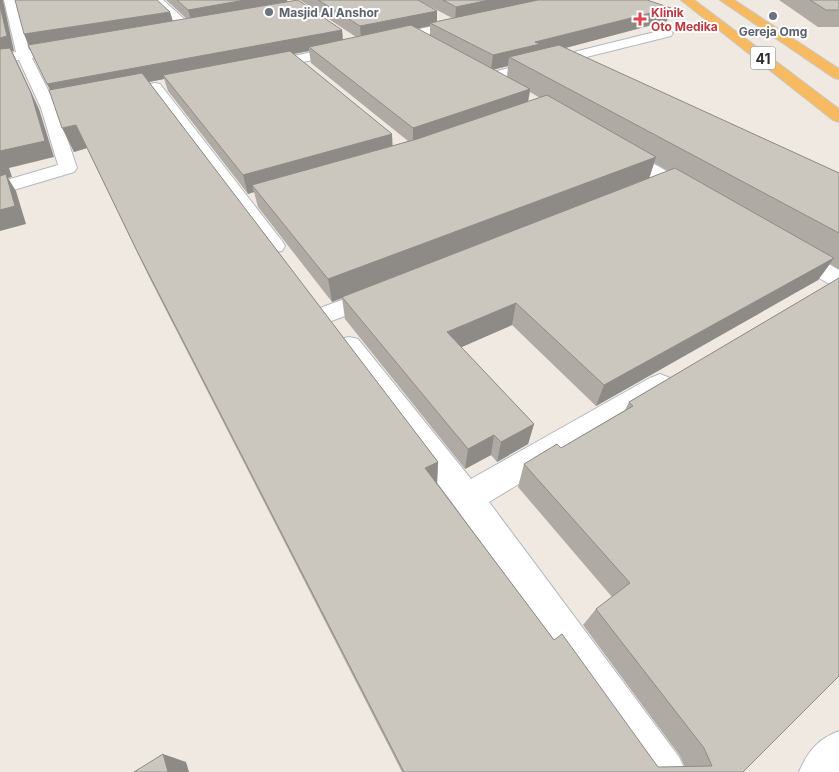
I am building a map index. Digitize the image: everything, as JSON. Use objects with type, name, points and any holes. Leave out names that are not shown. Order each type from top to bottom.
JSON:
[{"type":"highway","name":"41","points":[[687,0],[839,117]]},
{"type":"highway","name":"41","points":[[726,0],[837,72]]},
{"type":"street","points":[[0,188],[68,168],[49,108],[24,56],[10,0]]},
{"type":"street","points":[[156,0],[192,28],[169,32]]},
{"type":"street","points":[[438,17],[454,26]]},
{"type":"street","points":[[377,42],[482,20]]},
{"type":"street","points":[[490,77],[667,33]]},
{"type":"street","points":[[249,69],[358,46],[342,35]]},
{"type":"street","points":[[414,35],[440,49]]},
{"type":"street","points":[[0,59],[82,46]]},
{"type":"street","points":[[296,60],[311,72]]},
{"type":"street","points":[[473,67],[514,90]]},
{"type":"street","points":[[158,86],[251,201],[290,268]]},
{"type":"street","points":[[49,108],[107,96]]},
{"type":"street","points":[[602,142],[702,200]]},
{"type":"street","points":[[640,191],[668,180]]},
{"type":"street","points":[[779,245],[839,280],[814,295]]},
{"type":"street","points":[[326,315],[400,286]]},
{"type":"street","points":[[308,291],[467,498],[664,772]]},
{"type":"street","points":[[467,498],[678,374]]},
{"type":"street","points":[[821,772],[839,752]]},
{"type":"building","points":[[15,0],[157,0],[170,12],[24,34]]},
{"type":"building","points":[[177,0],[245,0],[188,10]]},
{"type":"building","points":[[298,0],[342,30],[47,84],[28,45]]},
{"type":"building","points":[[318,0],[418,0],[437,11],[360,26]]},
{"type":"building","points":[[443,0],[489,0],[456,7]]},
{"type":"building","points":[[538,0],[647,0],[671,8],[535,42],[540,44],[493,55],[430,23]]},
{"type":"building","points":[[810,0],[839,0],[839,10],[826,10]]},
{"type":"building","points":[[0,6],[7,36],[0,38]]},
{"type":"building","points":[[411,25],[530,89],[413,128],[309,47]]},
{"type":"building","points":[[559,45],[839,173],[839,233],[509,57]]},
{"type":"building","points":[[10,48],[31,93],[45,141],[0,151],[0,49]]},
{"type":"building","points":[[290,51],[392,134],[243,175],[163,75]]},
{"type":"building","points":[[142,73],[438,462],[425,468],[554,640],[562,634],[658,767],[712,766],[704,748],[596,609],[630,583],[524,464],[557,444],[561,448],[633,406],[629,402],[839,278],[839,676],[743,772],[404,772],[137,251],[76,125],[62,128],[49,90]]},
{"type":"building","points":[[547,95],[656,157],[328,279],[252,185],[417,139]]},
{"type":"building","points":[[675,168],[834,258],[604,385],[516,303],[447,332],[534,424],[501,442],[494,435],[468,449],[342,297]]},
{"type":"building","points":[[6,174],[15,206],[0,210],[0,176]]},
{"type":"building","points":[[163,754],[168,772],[134,772]]},
{"type":"place","name":"Masjid Al Anshor","points":[[269,12]]},
{"type":"place","name":"Gereja Omg","points":[[773,16]]},
{"type":"place","name":"Klinik Oto Medika","points":[[640,19]]}]
